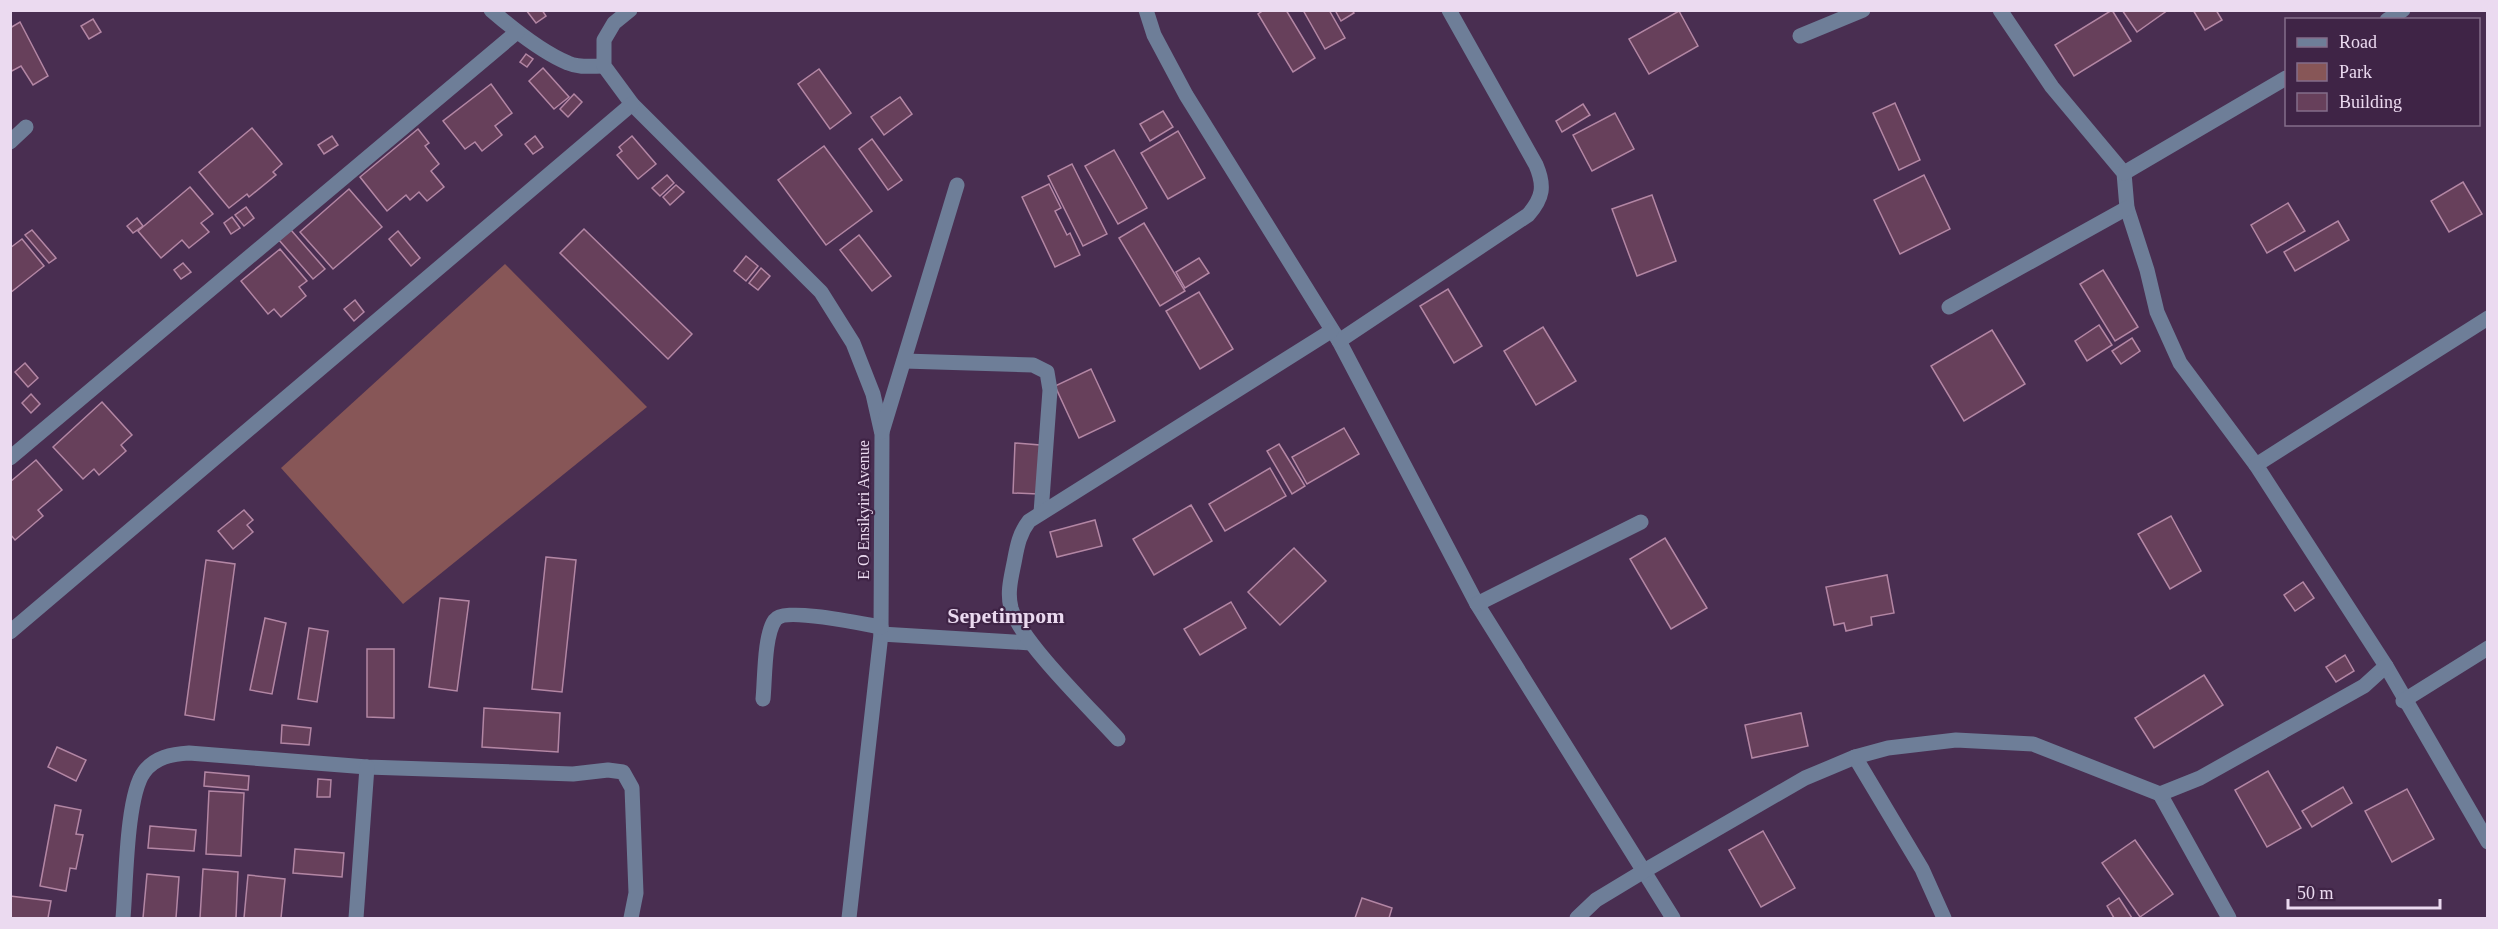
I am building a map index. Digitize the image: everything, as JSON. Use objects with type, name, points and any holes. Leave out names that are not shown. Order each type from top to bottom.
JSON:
[{"type":"street","points":[[490,10],[517,32],[567,63],[583,67],[604,66],[604,40],[614,23],[630,10]]},
{"type":"street","points":[[1146,10],[1154,35],[1186,95],[1335,336],[1478,604],[1673,918]]},
{"type":"street","points":[[1118,739],[1032,643],[1017,622],[1011,607],[1009,591],[1019,537],[1029,521],[1041,513],[1335,336],[1528,215],[1542,193],[1542,180],[1536,165],[1449,10]]},
{"type":"street","points":[[1800,36],[1863,10]]},
{"type":"street","points":[[2000,10],[2052,87],[2124,173],[2127,208],[2147,270],[2157,312],[2180,363],[2256,465],[2386,666],[2403,701],[2487,842]]},
{"type":"street","points":[[2390,18],[2403,10]]},
{"type":"street","points":[[10,458],[517,32]]},
{"type":"street","name":"E O Ensikyiri Avenue","points":[[604,66],[632,104],[821,292],[853,343],[873,393],[882,434],[881,631],[849,918]]},
{"type":"street","points":[[2124,173],[2285,79]]},
{"type":"street","points":[[10,632],[632,104]]},
{"type":"street","points":[[10,142],[26,128]]},
{"type":"street","points":[[882,434],[957,185]]},
{"type":"street","points":[[1949,307],[2127,208]]},
{"type":"street","points":[[2256,465],[2487,318]]},
{"type":"street","points":[[904,361],[1033,365],[1047,372],[1050,390],[1041,513]]},
{"type":"street","points":[[1478,604],[1641,522]]},
{"type":"street","points":[[763,699],[770,632],[776,619],[783,614],[881,631],[1032,643]]},
{"type":"street","points":[[2403,701],[2487,648]]},
{"type":"street","points":[[2160,794],[2200,778],[2364,686],[2386,666]]},
{"type":"street","points":[[1577,918],[1596,900],[1805,778],[1855,757],[1888,748],[1956,740],[2033,744],[2160,794],[2229,918]]},
{"type":"street","points":[[123,918],[134,791],[144,772],[159,759],[169,754],[189,753],[367,767],[573,774],[608,770],[623,772],[632,788],[636,893],[632,918]]},
{"type":"street","points":[[1855,757],[1922,869],[1944,918]]},
{"type":"street","points":[[356,918],[367,767]]},
{"type":"green space","points":[[505,264],[647,407],[403,604],[281,468]]},
{"type":"building","points":[[526,10],[542,10],[546,16],[536,23]]},
{"type":"building","points":[[1264,10],[1286,10],[1315,58],[1293,72],[1258,14]]},
{"type":"building","points":[[1303,10],[1329,10],[1345,38],[1325,49]]},
{"type":"building","points":[[1335,10],[1352,10],[1354,13],[1341,21]]},
{"type":"building","points":[[2112,10],[2131,41],[2074,76],[2055,45]]},
{"type":"building","points":[[2122,10],[2168,10],[2137,32]]},
{"type":"building","points":[[2193,10],[2216,10],[2222,20],[2205,30]]},
{"type":"building","points":[[1679,11],[1698,46],[1649,74],[1629,39]]},
{"type":"building","points":[[93,19],[101,32],[89,39],[81,26]]},
{"type":"building","points":[[20,22],[48,76],[33,85],[21,66],[10,72],[10,28]]},
{"type":"building","points":[[526,54],[533,59],[527,67],[520,62]]},
{"type":"building","points":[[543,68],[569,97],[554,109],[529,81]]},
{"type":"building","points":[[819,69],[851,113],[830,129],[798,84]]},
{"type":"building","points":[[491,84],[512,113],[495,126],[502,135],[482,151],[475,142],[465,149],[443,121]]},
{"type":"building","points":[[574,94],[582,102],[568,117],[560,109]]},
{"type":"building","points":[[900,97],[912,114],[884,135],[871,117]]},
{"type":"building","points":[[1895,103],[1920,160],[1899,170],[1873,113]]},
{"type":"building","points":[[1583,104],[1590,115],[1562,132],[1556,121]]},
{"type":"building","points":[[1163,111],[1173,127],[1150,141],[1140,124]]},
{"type":"building","points":[[1615,113],[1634,149],[1592,171],[1573,135]]},
{"type":"building","points":[[252,128],[282,164],[273,172],[276,175],[249,197],[247,194],[229,208],[199,172]]},
{"type":"building","points":[[418,129],[429,143],[425,146],[439,164],[431,171],[444,187],[427,201],[419,192],[410,200],[406,195],[387,211],[360,177]]},
{"type":"building","points":[[1178,131],[1205,178],[1168,199],[1141,153]]},
{"type":"building","points":[[332,136],[338,145],[324,154],[318,145]]},
{"type":"building","points":[[535,136],[543,147],[533,154],[525,144]]},
{"type":"building","points":[[632,136],[656,164],[638,179],[617,155],[622,151],[619,147]]},
{"type":"building","points":[[872,139],[902,180],[888,190],[859,149]]},
{"type":"building","points":[[824,146],[872,211],[826,245],[778,180]]},
{"type":"building","points":[[1114,150],[1147,208],[1118,224],[1085,166]]},
{"type":"building","points":[[1072,164],[1107,234],[1083,246],[1048,176]]},
{"type":"building","points":[[667,175],[674,183],[660,196],[652,188]]},
{"type":"building","points":[[1924,175],[1950,229],[1900,254],[1874,200]]},
{"type":"building","points":[[2463,182],[2482,214],[2449,232],[2431,201]]},
{"type":"building","points":[[1049,184],[1061,208],[1055,211],[1067,235],[1070,233],[1080,255],[1055,267],[1022,197]]},
{"type":"building","points":[[676,185],[684,192],[670,205],[663,197]]},
{"type":"building","points":[[190,187],[213,214],[201,223],[209,232],[189,248],[182,240],[161,258],[138,231]]},
{"type":"building","points":[[349,189],[382,227],[333,269],[300,232]]},
{"type":"building","points":[[1652,195],[1676,261],[1637,276],[1612,209]]},
{"type":"building","points":[[2288,203],[2305,231],[2267,253],[2251,225]]},
{"type":"building","points":[[246,207],[254,218],[244,226],[235,215]]},
{"type":"building","points":[[232,217],[240,228],[231,234],[224,223]]},
{"type":"building","points":[[137,218],[143,226],[133,233],[127,226]]},
{"type":"building","points":[[2338,221],[2349,240],[2295,271],[2284,252]]},
{"type":"building","points":[[1144,223],[1185,291],[1160,306],[1119,238]]},
{"type":"building","points":[[584,229],[692,334],[668,359],[560,253]]},
{"type":"building","points":[[32,230],[56,258],[49,263],[25,235]]},
{"type":"building","points":[[291,230],[325,269],[313,279],[279,240]]},
{"type":"building","points":[[398,231],[420,258],[411,266],[389,239]]},
{"type":"building","points":[[859,235],[891,276],[872,291],[840,250]]},
{"type":"building","points":[[22,239],[44,266],[10,293],[10,248]]},
{"type":"building","points":[[280,249],[307,281],[299,287],[306,296],[281,317],[274,309],[268,314],[241,281]]},
{"type":"building","points":[[746,256],[758,266],[746,281],[734,271]]},
{"type":"building","points":[[1199,258],[1209,273],[1185,288],[1176,272]]},
{"type":"building","points":[[183,263],[191,272],[181,279],[174,270]]},
{"type":"building","points":[[761,268],[770,276],[758,290],[749,283]]},
{"type":"building","points":[[2103,270],[2138,327],[2115,341],[2080,284]]},
{"type":"building","points":[[1448,289],[1482,346],[1454,363],[1420,306]]},
{"type":"building","points":[[1199,292],[1233,349],[1200,369],[1166,311]]},
{"type":"building","points":[[355,300],[364,312],[354,321],[344,309]]},
{"type":"building","points":[[2099,325],[2112,345],[2087,361],[2075,341]]},
{"type":"building","points":[[1543,327],[1576,381],[1536,405],[1504,351]]},
{"type":"building","points":[[1992,330],[2025,384],[1964,421],[1931,366]]},
{"type":"building","points":[[2132,338],[2140,351],[2121,364],[2112,351]]},
{"type":"building","points":[[25,363],[38,378],[28,387],[15,372]]},
{"type":"building","points":[[1091,369],[1115,421],[1079,438],[1055,386]]},
{"type":"building","points":[[31,394],[40,404],[31,413],[22,403]]},
{"type":"building","points":[[102,402],[132,435],[121,445],[126,451],[99,475],[94,469],[83,479],[53,447]]},
{"type":"building","points":[[1344,428],[1359,454],[1307,484],[1292,457]]},
{"type":"building","points":[[1015,443],[1040,445],[1038,494],[1013,493]]},
{"type":"building","points":[[1279,444],[1305,486],[1292,494],[1267,451]]},
{"type":"building","points":[[36,460],[62,490],[38,510],[43,516],[15,540],[10,534],[10,482]]},
{"type":"building","points":[[1270,468],[1286,496],[1225,531],[1209,504]]},
{"type":"building","points":[[1191,505],[1212,541],[1154,575],[1133,539]]},
{"type":"building","points":[[244,510],[253,520],[247,525],[253,532],[233,549],[218,531]]},
{"type":"building","points":[[2171,516],[2201,571],[2170,589],[2138,534]]},
{"type":"building","points":[[1095,520],[1102,546],[1057,557],[1050,532]]},
{"type":"building","points":[[1665,538],[1707,608],[1671,629],[1630,559]]},
{"type":"building","points":[[1294,548],[1326,581],[1280,625],[1248,592]]},
{"type":"building","points":[[546,557],[576,560],[562,692],[532,689]]},
{"type":"building","points":[[206,560],[235,564],[214,720],[185,715]]},
{"type":"building","points":[[1887,575],[1894,613],[1871,617],[1872,625],[1846,631],[1844,623],[1834,625],[1826,587]]},
{"type":"building","points":[[2303,582],[2314,598],[2295,611],[2284,595]]},
{"type":"building","points":[[440,598],[469,601],[457,691],[429,687]]},
{"type":"building","points":[[1231,602],[1246,628],[1200,655],[1184,629]]},
{"type":"building","points":[[265,618],[286,623],[272,694],[250,690]]},
{"type":"building","points":[[309,628],[328,631],[317,702],[298,699]]},
{"type":"building","points":[[367,649],[394,649],[394,718],[367,717]]},
{"type":"building","points":[[2345,655],[2354,671],[2336,682],[2326,667]]},
{"type":"building","points":[[2204,675],[2223,705],[2154,748],[2135,718]]},
{"type":"building","points":[[484,708],[560,713],[558,752],[482,747]]},
{"type":"building","points":[[1801,713],[1808,746],[1752,758],[1745,725]]},
{"type":"building","points":[[282,725],[311,728],[309,745],[281,743]]},
{"type":"building","points":[[57,747],[86,760],[76,781],[48,767]]},
{"type":"building","points":[[2268,771],[2301,828],[2267,847],[2235,790]]},
{"type":"building","points":[[205,772],[249,776],[248,790],[204,786]]},
{"type":"building","points":[[318,779],[331,780],[330,797],[317,797]]},
{"type":"building","points":[[2343,787],[2352,803],[2312,827],[2302,811]]},
{"type":"building","points":[[2407,789],[2434,839],[2392,862],[2365,811]]},
{"type":"building","points":[[209,791],[244,793],[241,856],[206,854]]},
{"type":"building","points":[[55,805],[81,810],[76,834],[83,835],[76,869],[70,868],[66,891],[40,886]]},
{"type":"building","points":[[150,826],[196,830],[194,851],[148,848]]},
{"type":"building","points":[[1763,831],[1795,888],[1761,907],[1729,850]]},
{"type":"building","points":[[2135,840],[2173,894],[2140,917],[2102,863]]},
{"type":"building","points":[[295,849],[344,853],[342,877],[293,873]]},
{"type":"building","points":[[203,869],[238,872],[236,918],[200,918]]},
{"type":"building","points":[[147,874],[179,877],[176,918],[143,918]]},
{"type":"building","points":[[248,875],[285,879],[281,918],[244,918]]},
{"type":"building","points":[[10,896],[51,901],[48,918],[10,918]]},
{"type":"building","points":[[1362,898],[1392,908],[1389,918],[1355,918]]},
{"type":"building","points":[[2119,898],[2132,918],[2114,918],[2107,906]]},
{"type":"district","name":"Sepetimpom","points":[[1006,615]]}]
